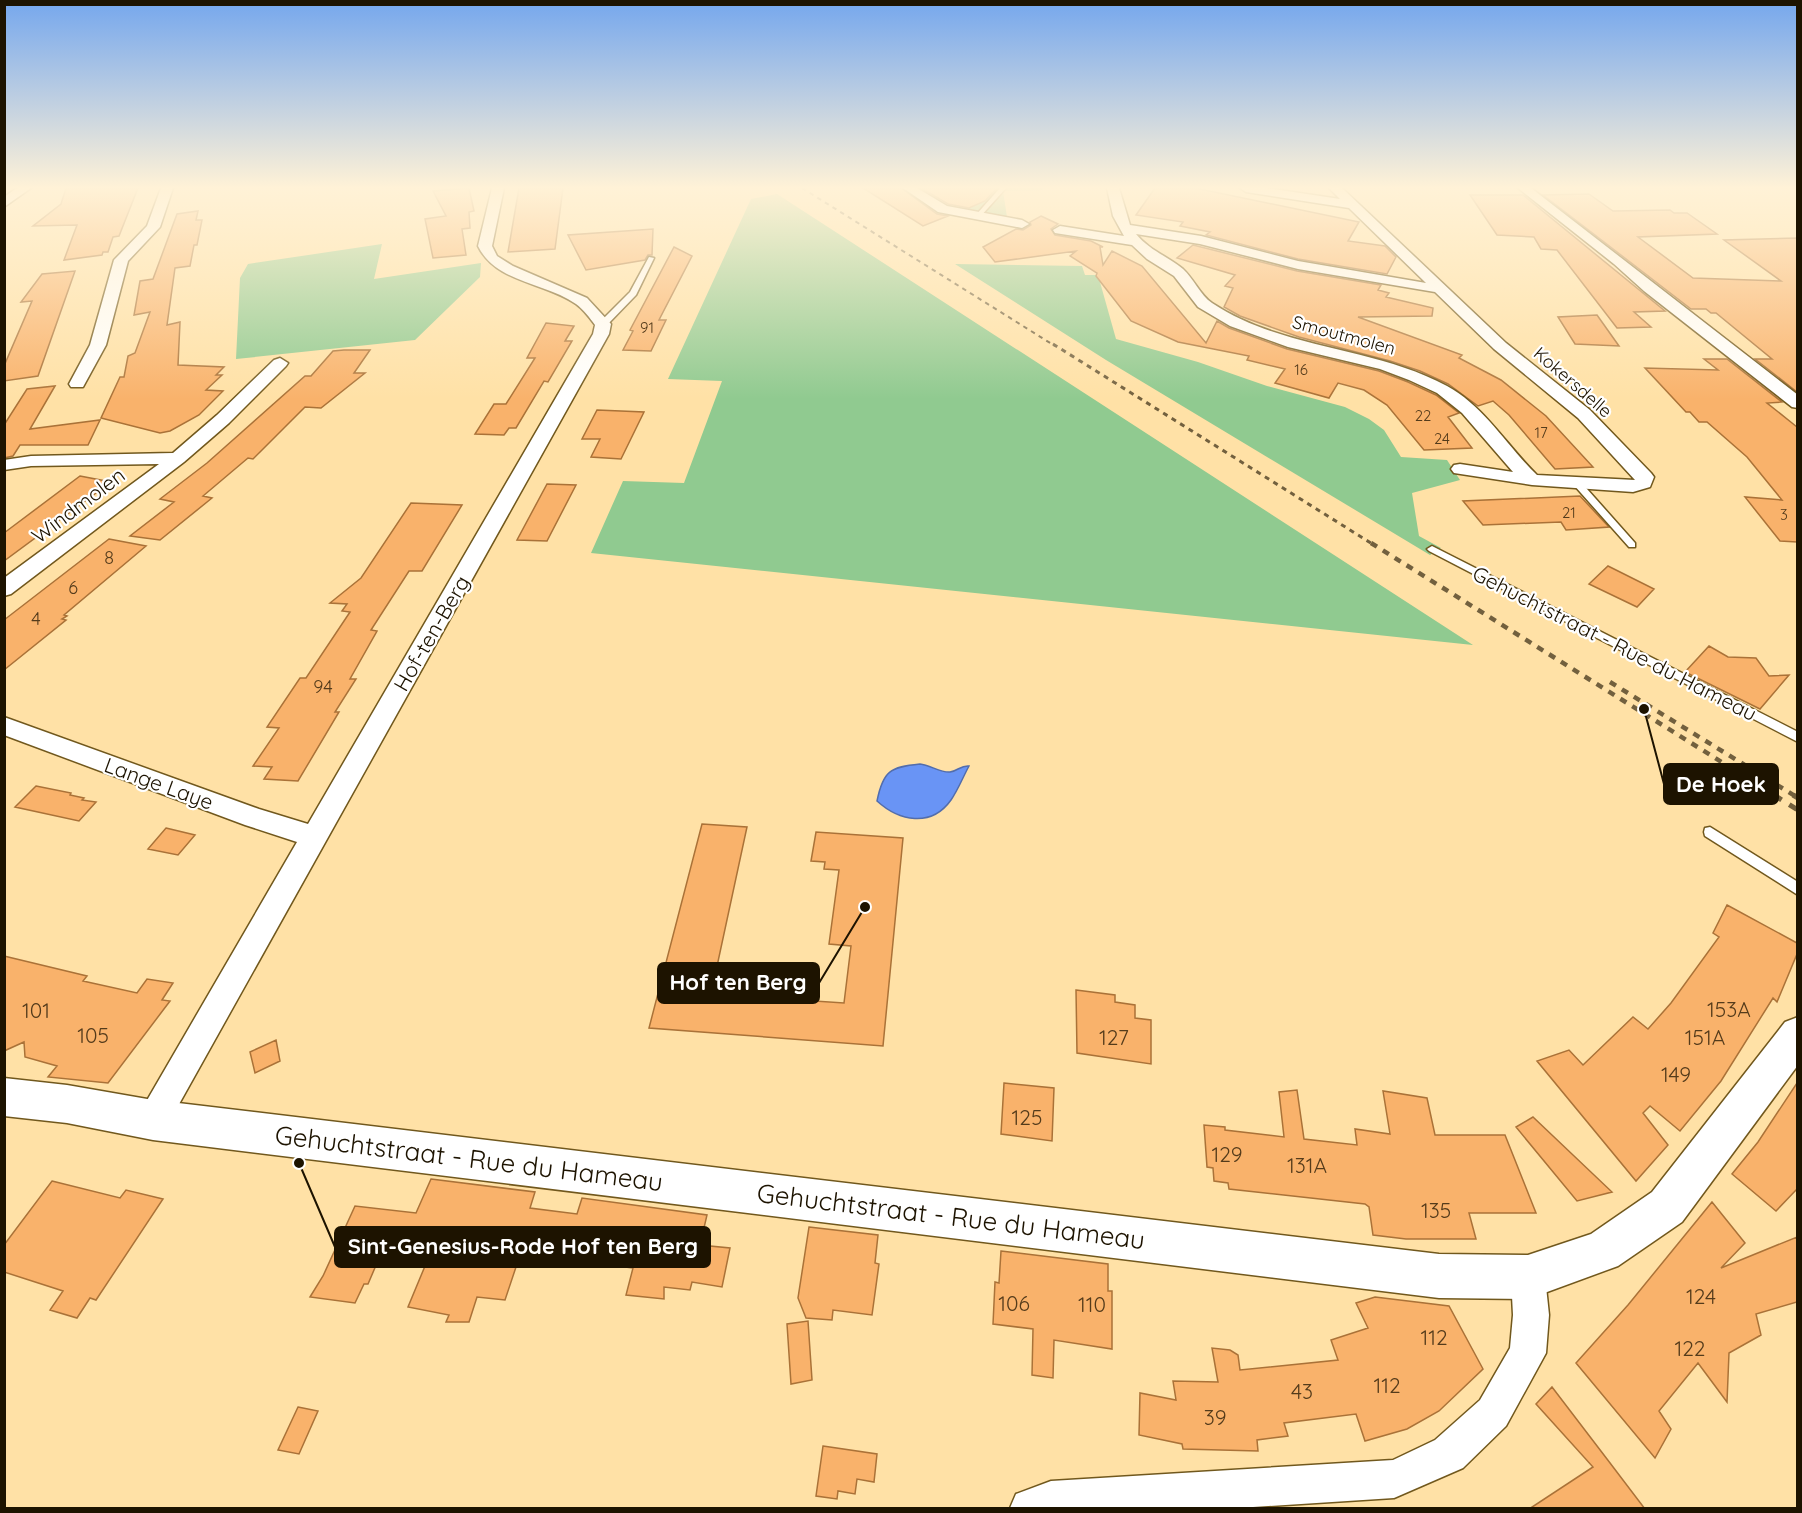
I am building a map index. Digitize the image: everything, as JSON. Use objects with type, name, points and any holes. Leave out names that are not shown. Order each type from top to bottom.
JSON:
[{"type":"street","points":[[77,384],[98,345],[122,259]]},
{"type":"street","points":[[491,259],[508,269],[582,301],[603,324]]},
{"type":"street","name":"Smoutmolen","points":[[1156,259],[1179,273],[1198,298],[1222,316],[1274,337],[1386,364],[1445,391],[1470,411],[1532,480]]},
{"type":"street","points":[[1273,259],[1298,265],[1437,288]]},
{"type":"street","name":"Kokersdelle","points":[[1407,259],[1500,346],[1584,414],[1645,477],[1643,483],[1633,486],[1532,480],[1460,469]]},
{"type":"street","points":[[1616,259],[1658,295],[1797,403]]},
{"type":"street","name":"Hof-ten-Berg","points":[[153,1120],[587,359],[601,334],[603,324]]},
{"type":"street","name":"Windmolen","points":[[4,589],[178,458],[224,419],[280,363]]},
{"type":"street","name":"Windmolen","points":[[4,465],[31,461],[178,458]]},
{"type":"street","name":"Lange Laye","points":[[4,726],[254,818],[314,837]]},
{"type":"street","name":"Gehuchtstraat - Rue du Hameau","points":[[4,1097],[67,1104],[153,1120],[1439,1276],[1528,1277],[1603,1251],[1667,1207],[1797,1034]]},
{"type":"street","points":[[1030,1509],[1051,1501],[1394,1479],[1449,1454],[1493,1413],[1528,1353],[1531,1315],[1528,1277]]},
{"type":"lane","points":[[603,324],[633,293],[651,259]]},
{"type":"lane","points":[[1576,482],[1632,545]]},
{"type":"lane","name":"Gehuchtstraat - Rue du Hameau","points":[[1432,549],[1797,738]]},
{"type":"lane","points":[[1710,832],[1797,889]]},
{"type":"green space","points":[[284,259],[379,259],[374,279],[481,263],[480,277],[415,340],[236,359],[240,278],[248,264]]},
{"type":"green space","points":[[724,259],[877,259],[1473,645],[591,553],[623,481],[684,483],[722,381],[668,379]]},
{"type":"green space","points":[[955,264],[1082,266],[1085,275],[1098,275],[1116,339],[1198,362],[1267,386],[1345,407],[1369,419],[1384,430],[1401,457],[1447,460],[1460,480],[1412,493],[1419,536],[1441,548],[1430,555],[1106,360]]},
{"type":"water","points":[[920,764],[947,772],[969,766],[951,800],[943,809],[934,815],[915,819],[895,813],[877,801],[882,783],[889,772],[901,767]]},
{"type":"building","points":[[161,259],[191,259],[190,266],[175,268],[167,325],[180,322],[178,365],[224,367],[216,375],[222,375],[206,390],[223,391],[199,415],[170,431],[160,433],[101,418],[120,377],[124,377],[128,356],[135,353],[150,312],[134,315],[140,281],[153,279]]},
{"type":"building","points":[[580,259],[646,259],[645,260],[586,270]]},
{"type":"building","points":[[668,259],[691,259],[659,320],[666,320],[651,351],[623,350],[633,331],[630,330]]},
{"type":"building","points":[[992,259],[1020,259],[995,262]]},
{"type":"building","points":[[1074,259],[1102,259],[1103,265],[1107,259],[1127,259],[1142,266],[1206,343],[1217,321],[1229,328],[1287,349],[1379,371],[1436,395],[1459,413],[1448,417],[1472,448],[1424,450],[1387,405],[1364,390],[1338,383],[1329,398],[1275,383],[1285,369],[1247,360],[1249,356],[1178,342],[1131,321],[1096,276],[1097,273]]},
{"type":"building","points":[[1179,259],[1247,259],[1297,271],[1381,285],[1378,290],[1389,293],[1386,297],[1433,308],[1432,316],[1358,317],[1462,355],[1459,358],[1501,380],[1546,416],[1593,467],[1555,469],[1509,415],[1493,401],[1478,406],[1448,384],[1420,371],[1299,337],[1240,316],[1224,307],[1233,288],[1225,286],[1235,275]]},
{"type":"building","points":[[1296,259],[1395,259],[1387,274]]},
{"type":"building","points":[[1564,259],[1601,259],[1665,311],[1634,312],[1651,327],[1617,328]]},
{"type":"building","points":[[1626,259],[1667,259],[1693,278],[1781,281],[1750,259],[1797,259],[1797,392],[1755,359],[1772,359],[1716,313],[1711,313],[1706,309],[1691,309]]},
{"type":"building","points":[[75,271],[38,376],[4,381],[4,366],[32,301],[21,302],[42,274]]},
{"type":"building","points":[[1597,315],[1619,346],[1575,344],[1558,317]]},
{"type":"building","points":[[546,323],[574,326],[565,341],[572,341],[548,382],[544,381],[516,428],[509,428],[504,435],[475,434],[494,404],[506,404],[535,358],[527,358]]},
{"type":"building","points":[[370,350],[354,373],[365,373],[321,408],[305,407],[253,459],[248,458],[203,496],[212,498],[160,540],[130,536],[174,502],[160,499],[207,463],[305,376],[311,376],[333,351]]},
{"type":"building","points":[[1704,359],[1727,359],[1782,402],[1767,403],[1797,427],[1797,542],[1780,541],[1745,497],[1782,500],[1747,457],[1707,422],[1699,422],[1690,412],[1686,412],[1645,368],[1718,370]]},
{"type":"building","points":[[55,386],[30,429],[100,420],[88,445],[20,445],[13,456],[4,458],[4,425],[27,389]]},
{"type":"building","points":[[597,410],[644,412],[621,459],[591,457],[600,439],[582,439]]},
{"type":"building","points":[[80,476],[111,482],[4,561],[4,533]]},
{"type":"building","points":[[547,484],[576,485],[547,541],[517,540]]},
{"type":"building","points":[[1580,496],[1609,527],[1566,530],[1561,522],[1483,525],[1463,501]]},
{"type":"building","points":[[411,503],[462,505],[422,571],[409,571],[371,630],[377,631],[350,679],[356,679],[335,712],[339,712],[298,781],[264,779],[272,767],[253,766],[279,728],[267,727],[300,678],[306,678],[350,612],[342,611],[347,604],[330,603],[361,578]]},
{"type":"building","points":[[109,539],[146,546],[64,615],[67,616],[62,619],[66,620],[4,670],[4,620]]},
{"type":"building","points":[[1608,566],[1654,589],[1637,607],[1589,584]]},
{"type":"building","points":[[1709,646],[1728,657],[1756,658],[1769,676],[1789,675],[1760,709],[1685,672]]},
{"type":"building","points":[[36,786],[71,793],[70,795],[84,798],[82,800],[96,802],[79,821],[15,807]]},
{"type":"building","points":[[702,824],[747,827],[711,994],[844,1003],[851,946],[829,944],[839,870],[824,869],[825,862],[811,861],[816,832],[903,838],[883,1046],[649,1028]]},
{"type":"building","points":[[166,828],[195,835],[178,855],[148,849]]},
{"type":"building","points":[[1727,905],[1797,943],[1797,954],[1777,1002],[1773,998],[1721,1081],[1680,1131],[1650,1106],[1643,1113],[1668,1145],[1636,1181],[1537,1061],[1569,1050],[1583,1065],[1633,1017],[1648,1029],[1671,1003],[1719,937],[1713,933]]},
{"type":"building","points":[[4,956],[87,976],[83,981],[137,993],[147,979],[173,983],[162,1000],[170,1001],[108,1083],[48,1077],[57,1066],[25,1057],[24,1042],[4,1051]]},
{"type":"building","points":[[1076,990],[1115,995],[1115,1002],[1135,1005],[1135,1018],[1151,1020],[1151,1064],[1077,1053]]},
{"type":"building","points":[[276,1040],[280,1061],[255,1073],[250,1052]]},
{"type":"building","points":[[1004,1083],[1054,1088],[1052,1141],[1001,1134]]},
{"type":"building","points":[[1797,1083],[1797,1189],[1776,1211],[1732,1174],[1758,1142]]},
{"type":"building","points":[[1297,1090],[1304,1139],[1357,1145],[1355,1129],[1390,1134],[1383,1091],[1427,1098],[1435,1135],[1505,1135],[1536,1213],[1469,1213],[1476,1239],[1406,1239],[1373,1235],[1369,1207],[1365,1204],[1229,1189],[1228,1183],[1214,1181],[1213,1168],[1207,1167],[1204,1125],[1225,1127],[1225,1130],[1284,1137],[1279,1092]]},
{"type":"building","points":[[1533,1117],[1612,1192],[1577,1201],[1516,1127]]},
{"type":"building","points":[[431,1179],[535,1192],[530,1208],[577,1214],[582,1198],[707,1215],[700,1245],[730,1248],[722,1287],[692,1282],[690,1290],[664,1287],[664,1299],[626,1295],[633,1268],[570,1260],[563,1247],[524,1243],[505,1300],[477,1297],[469,1322],[446,1322],[449,1315],[408,1307],[430,1254],[383,1249],[368,1284],[364,1284],[355,1303],[310,1297],[323,1276],[355,1206],[416,1213]]},
{"type":"building","points":[[52,1181],[120,1198],[126,1190],[163,1199],[96,1300],[90,1298],[77,1318],[50,1310],[63,1291],[4,1272],[4,1245]]},
{"type":"building","points":[[1712,1202],[1745,1243],[1721,1268],[1797,1237],[1797,1302],[1756,1314],[1761,1335],[1729,1353],[1727,1402],[1698,1363],[1659,1411],[1671,1429],[1655,1458],[1576,1363],[1628,1305]]},
{"type":"building","points":[[809,1227],[878,1235],[875,1263],[879,1264],[872,1315],[833,1310],[832,1320],[806,1318],[798,1298]]},
{"type":"building","points":[[1001,1251],[1108,1264],[1108,1291],[1112,1291],[1112,1349],[1054,1340],[1053,1378],[1032,1375],[1033,1329],[993,1324],[995,1282],[999,1283]]},
{"type":"building","points":[[1375,1297],[1449,1306],[1483,1369],[1439,1411],[1407,1429],[1365,1441],[1356,1414],[1284,1423],[1288,1436],[1257,1440],[1258,1451],[1183,1449],[1182,1444],[1139,1435],[1140,1393],[1176,1400],[1173,1381],[1218,1382],[1212,1348],[1230,1350],[1238,1355],[1240,1370],[1338,1360],[1331,1340],[1368,1328],[1356,1303]]},
{"type":"building","points":[[808,1321],[812,1380],[791,1384],[787,1324]]},
{"type":"building","points":[[1552,1387],[1645,1509],[1529,1509],[1593,1467],[1536,1404]]},
{"type":"building","points":[[298,1407],[318,1411],[299,1454],[278,1450]]},
{"type":"building","points":[[823,1446],[877,1454],[874,1482],[857,1479],[855,1494],[838,1491],[837,1499],[816,1496]]},
{"type":"railway","points":[[915,259],[1055,346]]},
{"type":"railway","points":[[1053,344],[1374,545]]},
{"type":"railway","points":[[1371,543],[1776,796]]},
{"type":"railway","points":[[1610,682],[1795,796]]},
{"type":"railway","points":[[1774,795],[1798,810]]},
{"type":"railway","points":[[1793,795],[1798,798]]},
{"type":"place","name":"De Hoek","points":[[1644,709]]},
{"type":"place","name":"Hof ten Berg","points":[[865,907]]},
{"type":"place","name":"Sint-Genesius-Rode Hof ten Berg","points":[[299,1163]]}]
